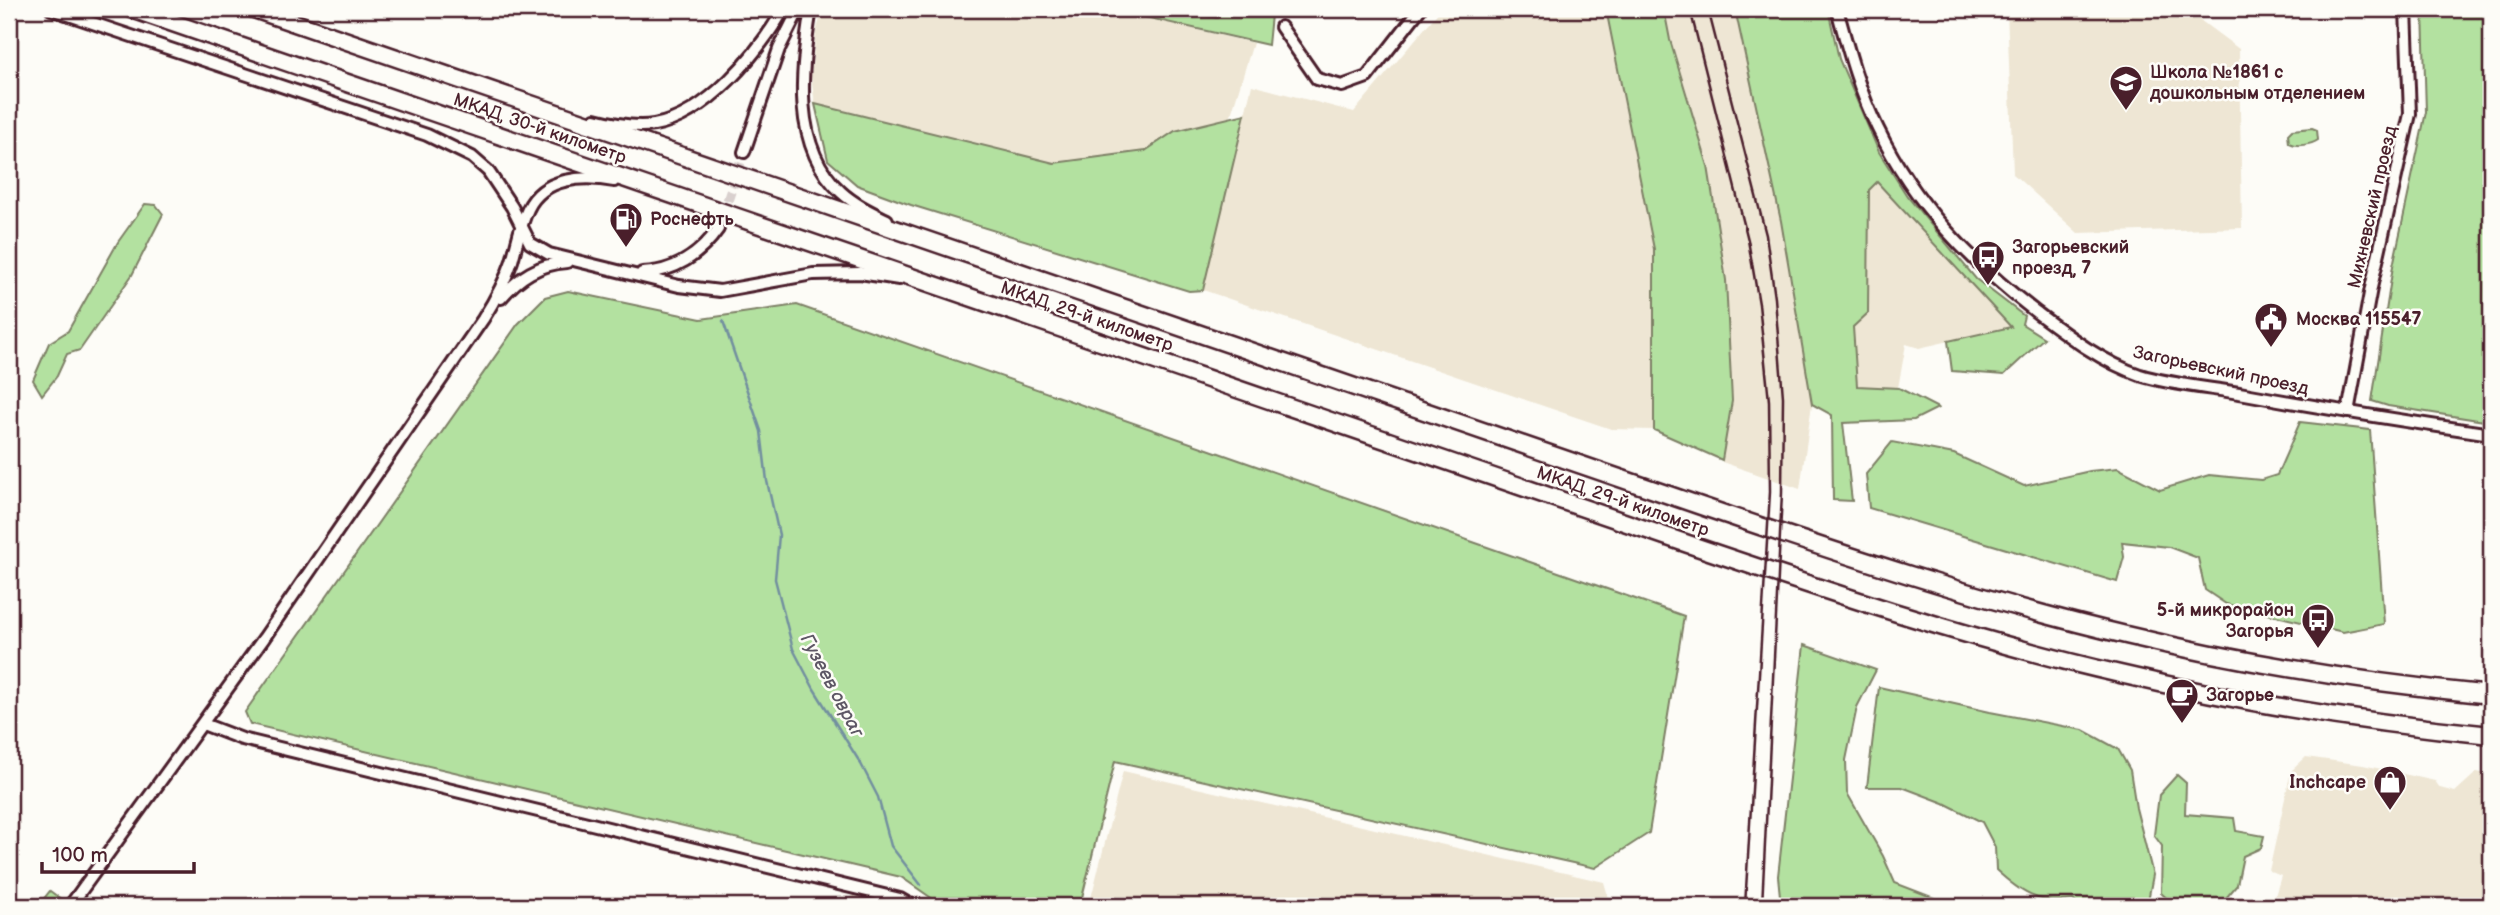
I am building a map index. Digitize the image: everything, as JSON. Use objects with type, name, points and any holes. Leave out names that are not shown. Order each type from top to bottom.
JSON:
[{"type":"highway","name":"МКАД, 30-й километр","points":[[132,9],[936,285]]},
{"type":"highway","name":"МКАД, 30-й километр","points":[[254,9],[947,247]]},
{"type":"highway","name":"МКАД, 29-й километр","points":[[947,247],[1701,506],[1884,567],[2003,603],[2126,635],[2316,673],[2491,695]]},
{"type":"highway","name":"МКАД, 29-й километр","points":[[936,285],[1688,544],[1992,641],[2117,674],[2310,712],[2491,735]]},
{"type":"street","points":[[51,9],[426,135],[454,147],[472,157],[488,171],[512,207],[530,243],[538,249],[580,263],[679,286],[720,291],[813,274],[842,272],[936,285]]},
{"type":"street","points":[[530,103],[635,127],[668,121],[692,109],[714,93],[763,42],[784,9]]},
{"type":"street","points":[[744,152],[796,9]]},
{"type":"street","points":[[811,9],[803,57],[804,90],[808,135],[817,165],[841,193],[859,206],[947,247]]},
{"type":"street","points":[[1281,27],[1317,79],[1342,86],[1367,77],[1420,9]]},
{"type":"street","name":"Загорьевский проезд","points":[[1836,9],[1856,74],[1877,127],[1896,163],[1934,217],[1978,265],[2010,292],[2108,362],[2142,375],[2348,412],[2491,434]]},
{"type":"street","name":"Михневский проезд","points":[[2348,412],[2371,288],[2410,114],[2406,9]]},
{"type":"street","points":[[70,906],[203,724],[483,319],[505,281],[527,210],[534,199],[542,191],[569,179],[582,177],[615,181],[705,205]]},
{"type":"street","points":[[618,271],[653,273],[667,269],[697,252],[718,229]]},
{"type":"street","points":[[483,319],[514,283],[527,274],[556,262],[580,263]]},
{"type":"street","points":[[203,724],[242,739],[900,899],[912,906]]},
{"type":"shaded area","points":[[823,9],[1137,9],[1136,15],[1253,43],[1230,118],[1175,131],[1145,151],[1054,163],[815,104],[811,76],[816,32]]},
{"type":"shaded area","points":[[1441,9],[1606,9],[1654,249],[1654,430],[1611,429],[1203,290],[1252,85],[1354,112]]},
{"type":"shaded area","points":[[1664,9],[1735,9],[1781,221],[1812,404],[1800,489],[1722,462],[1732,401]]},
{"type":"shaded area","name":"Школа №1861 с дошкольным отделением","points":[[2007,9],[2185,9],[2239,49],[2242,228],[2078,233],[2013,174]]},
{"type":"shaded area","points":[[1878,182],[2011,327],[1919,348],[1906,344],[1898,388],[1857,387],[1853,327],[1868,313],[1869,190]]},
{"type":"shaded area","points":[[2306,757],[2363,765],[2435,781],[2440,788],[2455,792],[2477,772],[2491,775],[2491,906],[2272,906],[2281,876],[2269,871],[2291,771]]},
{"type":"shaded area","points":[[1123,771],[1604,882],[1611,906],[1089,906]]},
{"type":"shaded area","points":[[852,895],[895,905],[897,906],[849,906]]},
{"type":"green space","points":[[1141,9],[1170,9],[1217,18],[1222,9],[1280,9],[1271,15],[1268,45],[1136,15]]},
{"type":"green space","points":[[1606,9],[1664,9],[1670,40],[1708,166],[1726,280],[1732,401],[1722,460],[1654,430],[1654,249]]},
{"type":"green space","points":[[1735,9],[1828,9],[1839,59],[1879,152],[1907,196],[1976,279],[2024,316],[2022,324],[2044,338],[2004,375],[1952,371],[1948,341],[2011,327],[1877,182],[1869,190],[1868,313],[1853,327],[1857,386],[1899,388],[1938,408],[1914,420],[1843,423],[1852,501],[1833,500],[1832,415],[1812,404],[1781,221]]},
{"type":"green space","points":[[2423,9],[2491,9],[2491,422],[2388,406],[2372,401],[2393,266],[2426,112]]},
{"type":"green space","points":[[815,104],[1054,163],[1145,151],[1175,131],[1245,114],[1203,290],[1189,291],[911,205],[857,185],[828,160]]},
{"type":"green space","points":[[2292,130],[2317,130],[2318,140],[2304,145],[2289,143],[2288,134]]},
{"type":"green space","points":[[145,204],[156,205],[163,214],[132,275],[80,350],[67,354],[57,376],[42,395],[33,380],[49,343],[68,331],[118,242]]},
{"type":"green space","points":[[568,291],[701,319],[797,305],[1684,616],[1649,833],[1595,868],[1115,761],[1080,906],[943,906],[901,877],[250,724],[245,712],[518,324],[545,297]]},
{"type":"green space","points":[[2300,422],[2370,430],[2384,624],[2343,632],[2226,604],[2205,590],[2198,558],[2169,547],[2122,542],[2124,557],[2117,582],[1869,508],[1866,474],[1892,442],[1954,454],[2024,486],[2090,471],[2118,468],[2160,490],[2209,475],[2261,480],[2277,475]]},
{"type":"green space","points":[[1804,645],[1876,670],[1857,707],[1846,760],[1847,793],[1883,856],[1895,883],[1955,906],[1781,906],[1778,876]]},
{"type":"green space","points":[[1879,687],[2083,730],[2118,749],[2130,770],[2136,808],[2153,875],[2147,906],[2080,906],[2073,900],[2050,901],[2030,895],[1996,870],[1995,847],[1982,822],[1944,803],[1902,787],[1867,787]]},
{"type":"green space","points":[[2177,775],[2186,783],[2185,814],[2234,818],[2236,831],[2264,836],[2261,848],[2243,856],[2237,885],[2226,898],[2224,906],[2171,906],[2170,901],[2161,893],[2162,846],[2154,835],[2159,795]]},
{"type":"green space","points":[[50,891],[62,900],[57,906],[38,906]]},
{"type":"waterway","name":"Гузеев овраг","points":[[723,321],[761,431],[767,481],[779,535],[775,579],[793,649],[878,797],[891,846],[921,885]]},
{"type":"tunnel","points":[[718,229],[744,152]]},
{"type":"railway","points":[[1690,9],[1748,240],[1759,304],[1769,401],[1770,492],[1745,906]]},
{"type":"railway","points":[[1708,9],[1766,235],[1775,298],[1783,397],[1782,493],[1762,906]]},
{"type":"place","name":"Школа №1861 с дошкольным отделением","points":[[2126,112]]},
{"type":"place","name":"Роснефть","points":[[626,249]]},
{"type":"place","name":"Загорьевский проезд, 7","points":[[1988,287]]},
{"type":"place","name":"Москва 115547","points":[[2271,349]]},
{"type":"place","name":"5-й микрорайон Загорья","points":[[2318,650]]},
{"type":"place","name":"Загорье","points":[[2182,725]]},
{"type":"place","name":"Inchcape","points":[[2390,812]]}]
